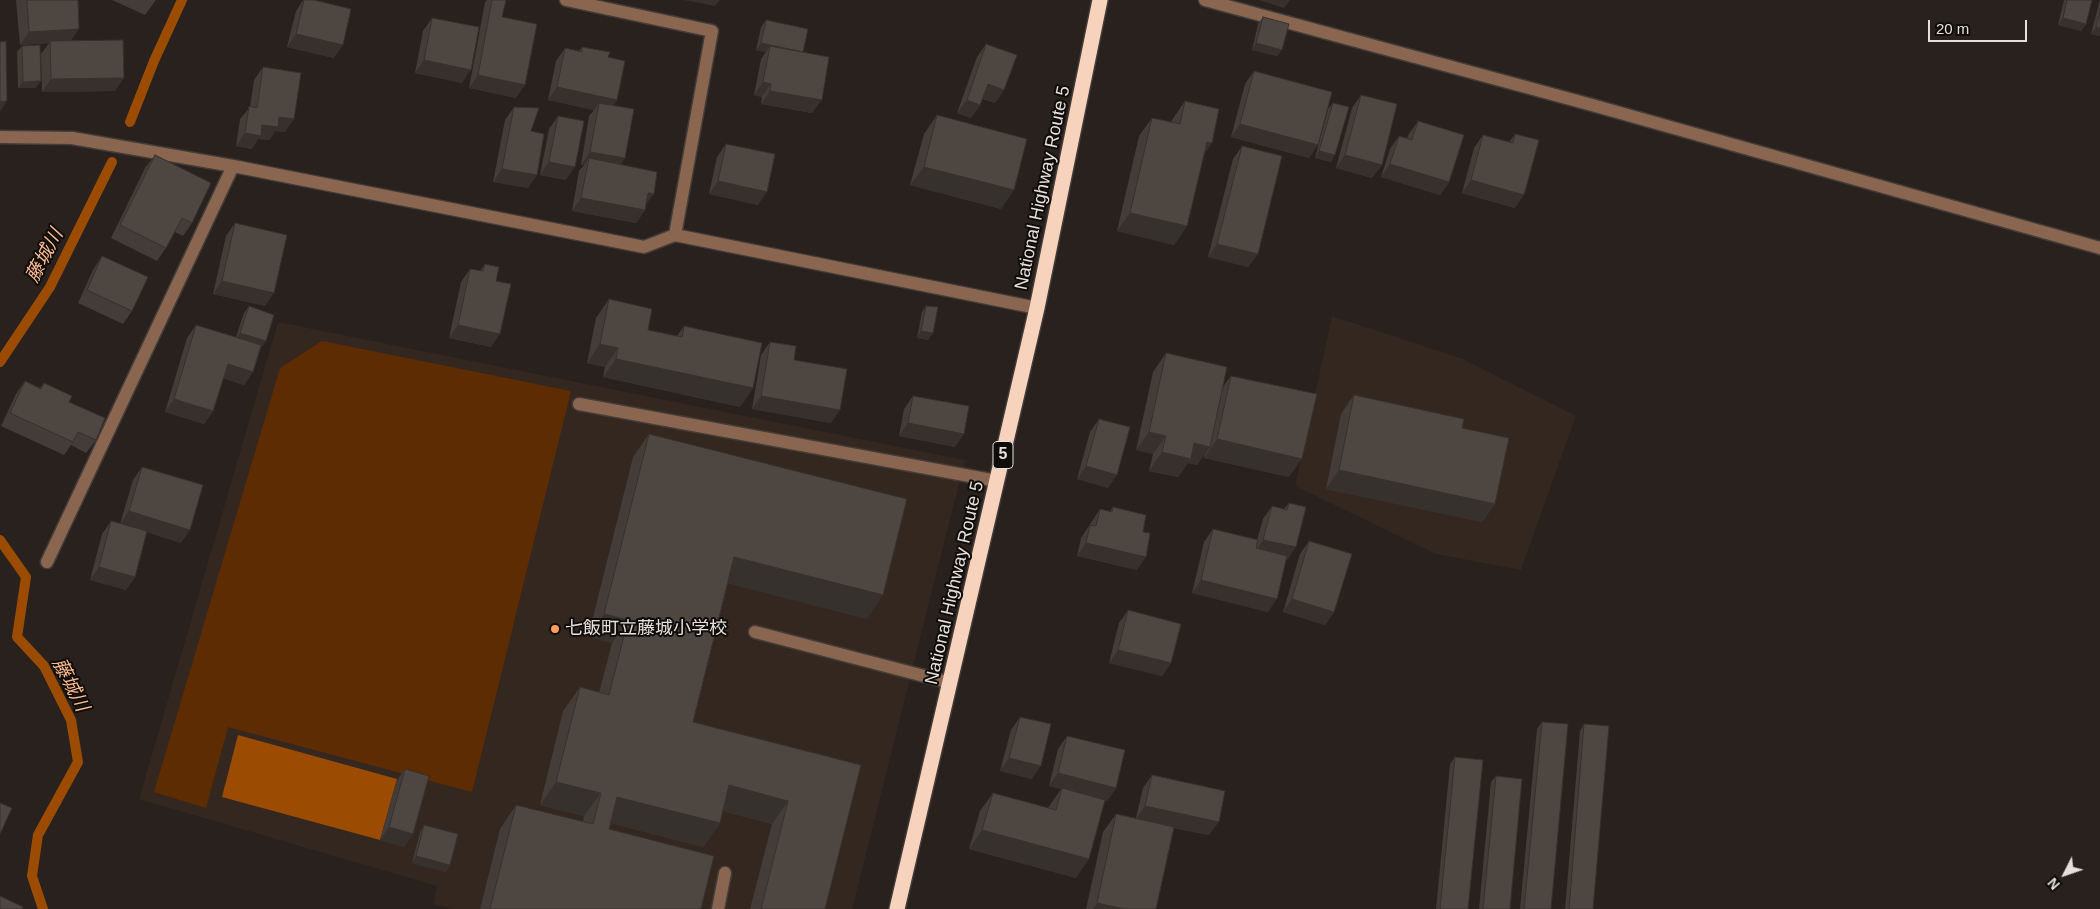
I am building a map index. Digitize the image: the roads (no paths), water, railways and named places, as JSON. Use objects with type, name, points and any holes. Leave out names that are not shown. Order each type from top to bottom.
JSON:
[{"type":"highway","name":"National Highway Route 5","points":[[897,909],[1037,308],[1100,0]]},
{"type":"street","points":[[566,0],[712,31],[675,235]]},
{"type":"street","points":[[1206,0],[1611,110],[2100,248]]},
{"type":"street","points":[[0,137],[72,138],[233,166],[644,247],[675,235],[1037,308]]},
{"type":"street","points":[[47,562],[233,166]]},
{"type":"street","points":[[579,404],[997,481]]},
{"type":"street","points":[[755,632],[951,683]]},
{"type":"street","points":[[718,909],[725,873]]},
{"type":"waterway","name":"藤城川","points":[[130,122],[154,61],[182,0]]},
{"type":"waterway","name":"藤城川","points":[[0,362],[50,287],[112,162]]},
{"type":"waterway","name":"藤城川","points":[[0,540],[26,577],[17,637],[44,666],[71,720],[78,762],[38,835],[32,876],[43,909]]},
{"type":"place","name":"七飯町立藤城小学校","points":[[555,629]]}]
